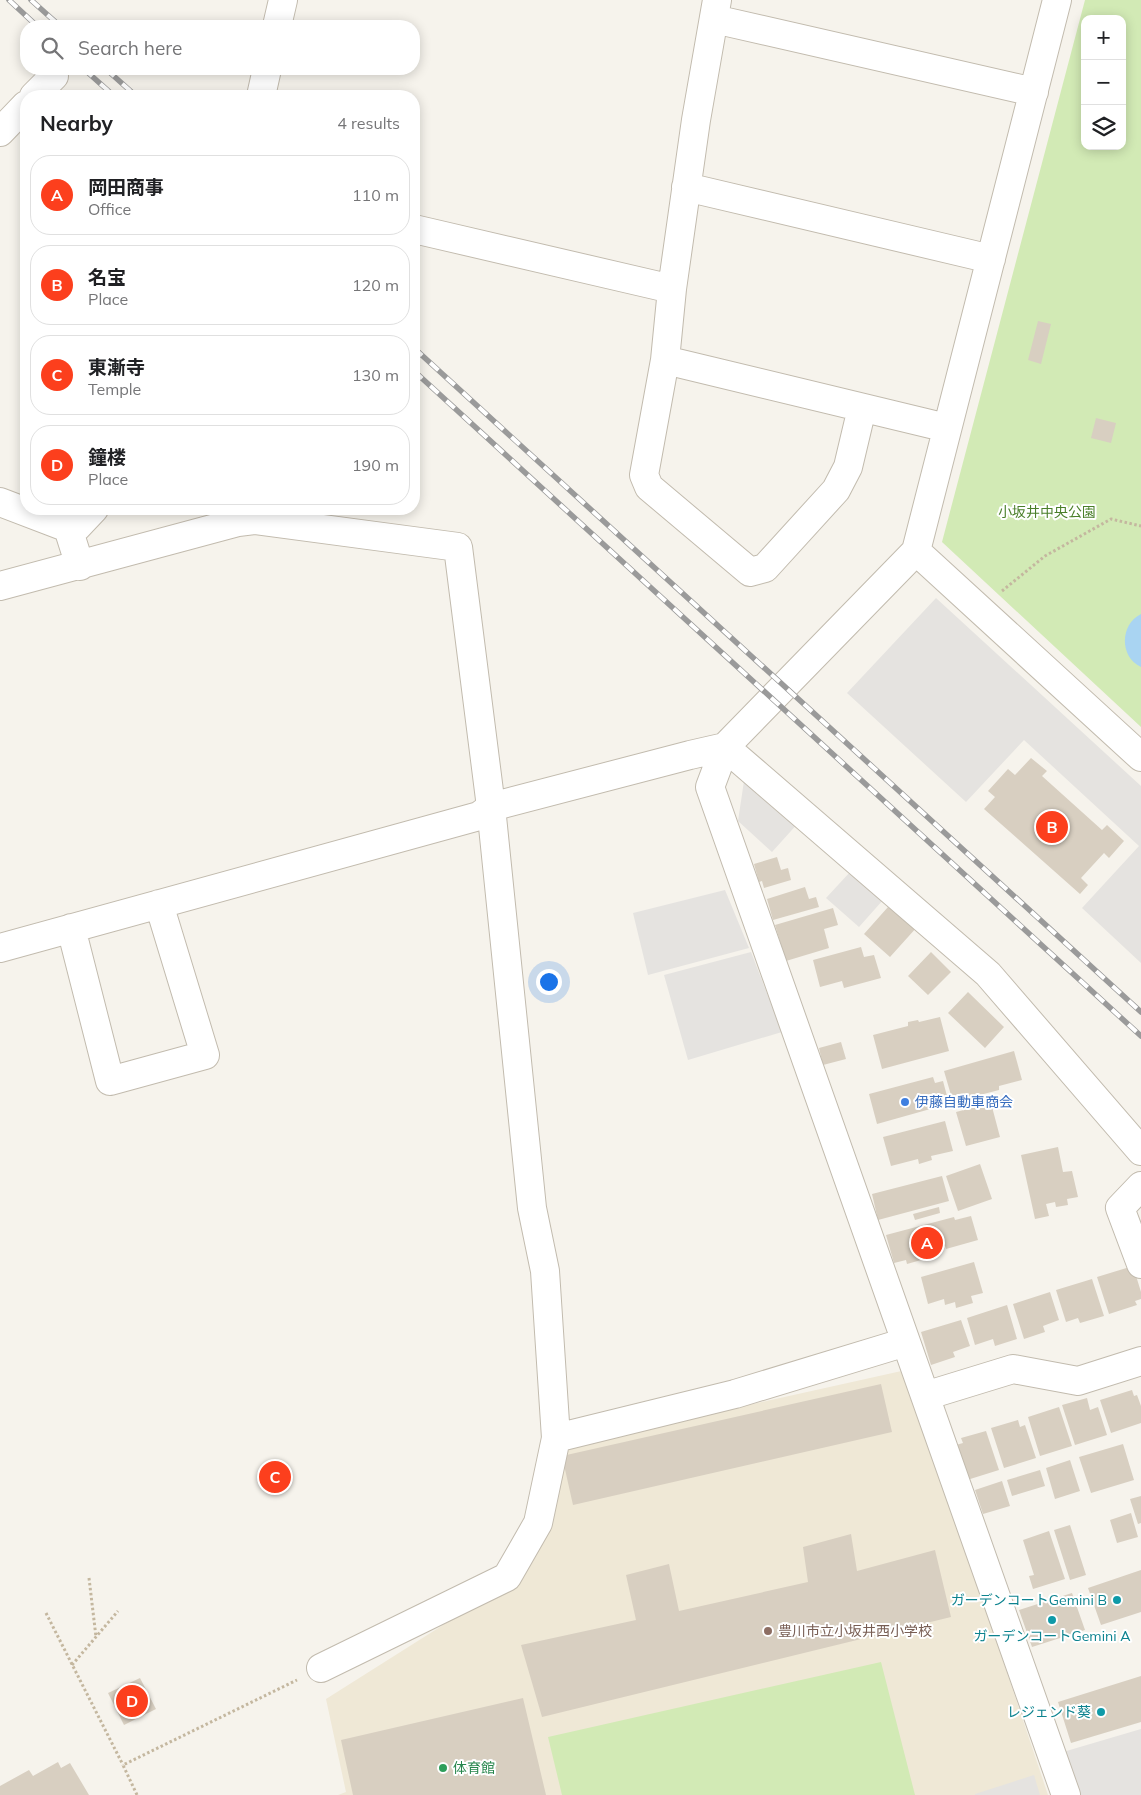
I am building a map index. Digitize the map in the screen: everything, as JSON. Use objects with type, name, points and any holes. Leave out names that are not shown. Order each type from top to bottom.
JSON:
[{"type":"street","points":[[278,20],[283,0]]},
{"type":"street","points":[[1057,0],[916,551],[725,747],[710,787],[1066,1795]]},
{"type":"street","points":[[862,408],[848,467],[836,490],[765,568],[750,572],[649,487],[646,481],[644,474],[665,360],[672,288],[686,187],[716,10],[1034,92]]},
{"type":"street","points":[[262,90],[266,75]]},
{"type":"street","points":[[40,90],[54,76]]},
{"type":"street","points":[[0,132],[20,110]]},
{"type":"street","points":[[686,187],[991,259]]},
{"type":"street","points":[[420,230],[672,288]]},
{"type":"street","points":[[665,360],[947,428]]},
{"type":"street","points":[[0,502],[20,510]]},
{"type":"street","points":[[34,515],[68,528],[77,527],[88,515]]},
{"type":"street","points":[[0,586],[238,522],[255,520],[458,547],[491,807],[532,1208],[545,1271],[556,1438],[538,1523],[507,1577],[322,1668]]},
{"type":"street","points":[[68,528],[80,566]]},
{"type":"street","points":[[916,551],[1141,757]]},
{"type":"street","points":[[0,948],[479,816],[491,807],[725,747]]},
{"type":"street","points":[[725,747],[988,974],[1141,1151]]},
{"type":"street","points":[[71,928],[110,1081],[205,1055],[159,904]]},
{"type":"street","points":[[1141,1186],[1120,1208],[1141,1264]]},
{"type":"street","points":[[556,1438],[735,1394],[906,1342]]},
{"type":"street","points":[[925,1396],[1013,1369],[1078,1381],[1141,1361]]},
{"type":"path","points":[[984,613],[1001,592],[1045,556],[1088,532],[1112,519],[1141,526]]},
{"type":"path","points":[[88,1578],[96,1637]]},
{"type":"path","points":[[72,1665],[118,1611]]},
{"type":"path","points":[[46,1613],[137,1795]]},
{"type":"path","points":[[123,1765],[322,1668]]},
{"type":"shaded area","points":[[936,598],[1141,786],[1141,963],[1082,908],[1139,846],[1024,740],[966,802],[847,693]]},
{"type":"shaded area","points":[[744,781],[800,821],[772,852],[738,821]]},
{"type":"shaded area","points":[[851,871],[883,900],[859,927],[826,898]]},
{"type":"shaded area","points":[[725,890],[749,948],[648,975],[633,913]]},
{"type":"shaded area","points":[[751,952],[782,1032],[688,1060],[664,975]]},
{"type":"shaded area","points":[[906,1370],[1048,1795],[338,1795],[346,1792],[326,1699],[489,1596],[512,1578],[550,1449]]},
{"type":"shaded area","points":[[1141,1729],[1141,1795],[1078,1795],[1063,1752]]},
{"type":"shaded area","points":[[1034,1775],[1040,1795],[975,1795],[975,1794]]},
{"type":"green space","name":"小坂井中央公園","points":[[1085,0],[1141,0],[1141,727],[942,542],[1081,15],[1081,150],[1126,150],[1126,15],[1081,15]]},
{"type":"green space","points":[[881,1662],[915,1795],[562,1795],[548,1737]]},
{"type":"water","points":[[1141,614],[1141,667],[1129,656],[1125,640],[1129,625]]},
{"type":"building","points":[[1038,321],[1051,324],[1041,364],[1028,360]]},
{"type":"building","points":[[1096,418],[1116,423],[1111,443],[1091,438]]},
{"type":"building","points":[[1031,758],[1047,771],[1042,776],[1102,830],[1107,825],[1124,841],[1109,858],[1104,853],[1081,878],[1088,885],[1080,894],[984,809],[995,797],[988,791],[1008,769],[1015,775]]},
{"type":"building","points":[[777,857],[781,870],[788,868],[791,880],[764,888],[762,881],[759,882],[754,864]]},
{"type":"building","points":[[805,887],[809,899],[816,897],[819,907],[773,920],[767,899]]},
{"type":"building","points":[[888,907],[894,912],[896,909],[917,927],[890,957],[864,934]]},
{"type":"building","points":[[833,908],[838,925],[824,929],[829,948],[786,961],[775,925]]},
{"type":"building","points":[[861,947],[864,957],[874,955],[881,978],[844,988],[842,981],[820,987],[813,960]]},
{"type":"building","points":[[931,952],[951,972],[928,995],[908,976]]},
{"type":"building","points":[[968,992],[1004,1027],[985,1048],[948,1013]]},
{"type":"building","points":[[940,1017],[949,1051],[882,1069],[873,1035],[908,1026],[908,1022],[918,1020],[919,1022]]},
{"type":"building","points":[[841,1042],[846,1059],[823,1065],[819,1048]]},
{"type":"building","points":[[1014,1051],[1022,1080],[999,1086],[999,1090],[953,1102],[944,1071]]},
{"type":"building","name":"伊藤自動車商会","points":[[933,1077],[935,1083],[943,1081],[947,1096],[939,1098],[941,1106],[877,1124],[869,1094]]},
{"type":"building","points":[[991,1103],[1000,1137],[966,1146],[956,1112]]},
{"type":"building","points":[[945,1121],[953,1151],[931,1156],[932,1160],[919,1164],[918,1159],[891,1166],[883,1137]]},
{"type":"building","points":[[1058,1147],[1063,1172],[1072,1171],[1078,1197],[1067,1199],[1068,1205],[1056,1207],[1055,1202],[1046,1204],[1049,1216],[1035,1219],[1021,1155]]},
{"type":"building","points":[[980,1164],[992,1199],[958,1211],[946,1176]]},
{"type":"building","points":[[942,1176],[949,1201],[878,1220],[872,1194]]},
{"type":"building","points":[[939,1207],[940,1213],[915,1220],[913,1214]]},
{"type":"building","points":[[971,1216],[978,1240],[946,1249],[945,1246],[919,1254],[921,1260],[907,1264],[906,1260],[894,1263],[886,1235],[954,1217],[955,1220]]},
{"type":"building","points":[[974,1262],[983,1293],[971,1296],[973,1303],[956,1308],[955,1302],[945,1305],[944,1299],[928,1304],[921,1277]]},
{"type":"building","points":[[1133,1266],[1141,1292],[1141,1299],[1135,1301],[1137,1305],[1109,1314],[1097,1277]]},
{"type":"building","points":[[1092,1279],[1104,1316],[1080,1323],[1078,1318],[1066,1322],[1056,1290]]},
{"type":"building","points":[[1050,1292],[1059,1320],[1043,1326],[1045,1332],[1024,1339],[1013,1304]]},
{"type":"building","points":[[1007,1305],[1017,1339],[995,1346],[993,1339],[975,1345],[967,1318]]},
{"type":"building","points":[[961,1320],[970,1346],[953,1352],[955,1357],[931,1365],[921,1332]]},
{"type":"building","points":[[881,1384],[892,1432],[573,1505],[562,1456]]},
{"type":"building","points":[[1132,1390],[1134,1396],[1137,1395],[1141,1406],[1141,1423],[1111,1433],[1100,1400]]},
{"type":"building","points":[[1087,1398],[1090,1410],[1098,1407],[1107,1435],[1075,1445],[1062,1405]]},
{"type":"building","points":[[1059,1407],[1072,1446],[1040,1456],[1028,1417]]},
{"type":"building","points":[[1018,1420],[1020,1427],[1025,1425],[1036,1458],[1004,1468],[991,1428]]},
{"type":"building","points":[[986,1431],[999,1470],[967,1480],[956,1445],[963,1443],[961,1438]]},
{"type":"building","points":[[1123,1444],[1134,1480],[1091,1493],[1079,1457]]},
{"type":"building","points":[[1070,1460],[1080,1491],[1055,1499],[1046,1468]]},
{"type":"building","points":[[1040,1470],[1045,1486],[1012,1496],[1007,1480]]},
{"type":"building","points":[[1002,1481],[1010,1506],[983,1514],[975,1490]]},
{"type":"building","points":[[1141,1496],[1141,1523],[1138,1524],[1130,1499]]},
{"type":"building","points":[[1131,1513],[1138,1537],[1117,1543],[1110,1520]]},
{"type":"building","points":[[1070,1525],[1086,1575],[1070,1580],[1054,1530]]},
{"type":"building","points":[[1049,1531],[1065,1579],[1033,1589],[1029,1576],[1034,1575],[1023,1540]]},
{"type":"building","points":[[851,1534],[857,1571],[935,1550],[951,1617],[542,1717],[521,1645],[636,1620],[626,1575],[669,1564],[679,1611],[808,1582],[803,1547]]},
{"type":"building","name":"ガーデンコートGemini B","points":[[1141,1570],[1141,1612],[1101,1625],[1088,1588]]},
{"type":"building","name":"ガーデンコートGemini A","points":[[1072,1593],[1085,1630],[1032,1647],[1019,1610]]},
{"type":"building","name":"レジェンド葵","points":[[1141,1676],[1141,1722],[1071,1743],[1058,1702]]},
{"type":"building","points":[[140,1678],[156,1709],[124,1725],[108,1693]]},
{"type":"building","name":"体育館","points":[[523,1698],[546,1795],[353,1795],[341,1740]]},
{"type":"building","points":[[58,1762],[61,1768],[70,1763],[89,1795],[0,1795],[0,1786],[29,1770],[33,1776]]},
{"type":"railway","points":[[9,0],[31,20]]},
{"type":"railway","points":[[31,0],[53,20]]},
{"type":"railway","points":[[91,75],[107,90]]},
{"type":"railway","points":[[113,75],[129,90]]},
{"type":"railway","points":[[420,353],[1141,1012]]},
{"type":"railway","points":[[420,376],[1141,1036]]},
{"type":"place","name":"名宝","points":[[1052,827]]},
{"type":"place","name":"伊藤自動車商会","points":[[905,1102]]},
{"type":"place","name":"岡田商事","points":[[927,1243]]},
{"type":"place","name":"東漸寺","points":[[275,1477]]},
{"type":"place","name":"ガーデンコートGemini B","points":[[1117,1600]]},
{"type":"place","name":"ガーデンコートGemini A","points":[[1052,1620]]},
{"type":"place","name":"豊川市立小坂井西小学校","points":[[768,1631]]},
{"type":"place","name":"鐘楼","points":[[132,1701]]},
{"type":"place","name":"レジェンド葵","points":[[1101,1712]]},
{"type":"place","name":"体育館","points":[[443,1768]]}]
